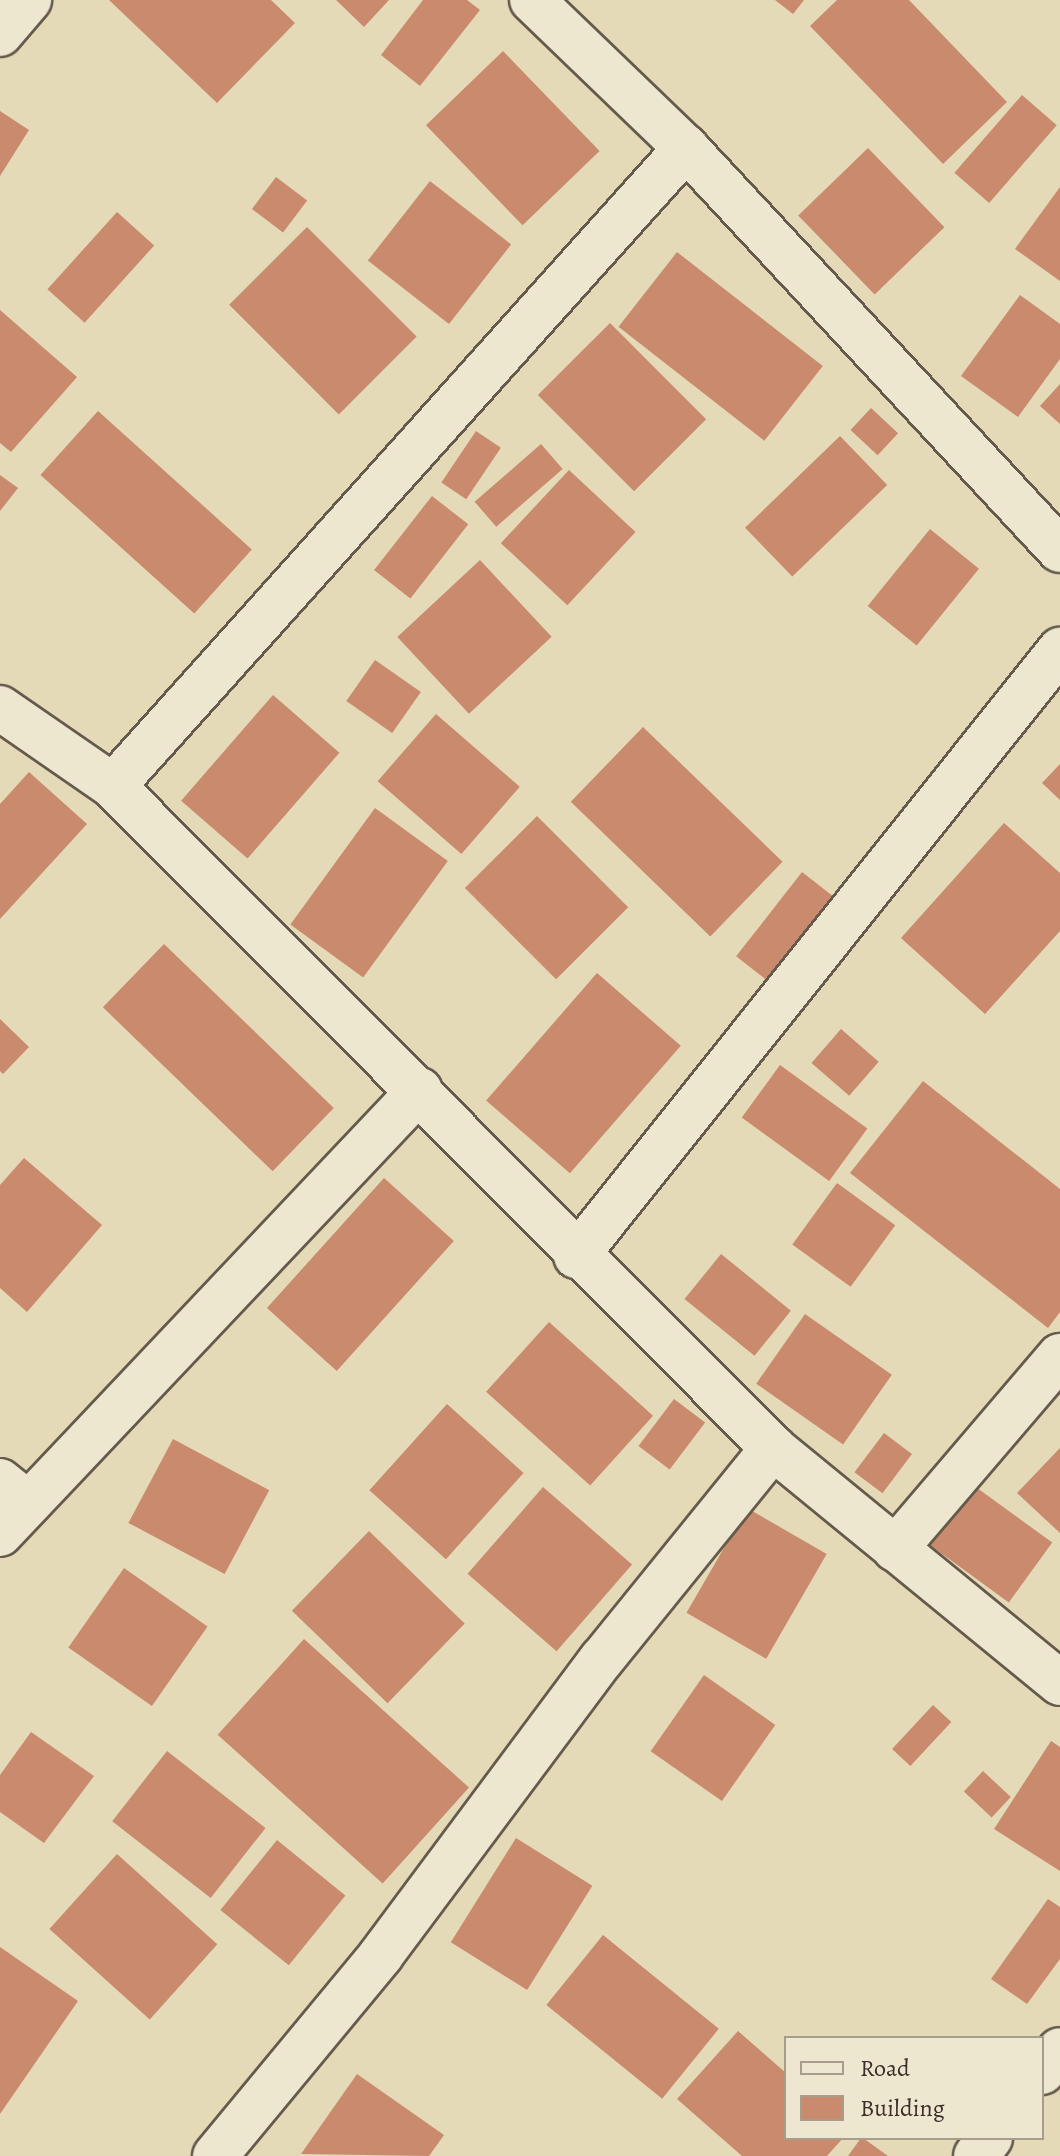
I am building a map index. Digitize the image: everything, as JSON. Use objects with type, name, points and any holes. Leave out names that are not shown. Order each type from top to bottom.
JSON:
[{"type":"street","points":[[0,34],[29,0]]},
{"type":"street","points":[[532,0],[686,148],[1060,550]]},
{"type":"street","points":[[113,786],[686,148]]},
{"type":"street","points":[[576,1256],[1060,650]]},
{"type":"street","points":[[1,710],[113,786],[420,1090],[576,1256],[773,1448],[1060,1683]]},
{"type":"street","points":[[9,1506],[420,1090]]},
{"type":"street","points":[[895,1549],[1060,1356]]},
{"type":"street","points":[[215,2156],[381,1955],[602,1659],[773,1448]]},
{"type":"street","points":[[1044,2070],[1060,2050]]},
{"type":"street","points":[[976,2156],[988,2140]]},
{"type":"building","points":[[109,0],[271,0],[295,23],[217,103]]},
{"type":"building","points":[[336,0],[389,0],[364,27]]},
{"type":"building","points":[[423,0],[467,0],[480,10],[420,86],[381,55]]},
{"type":"building","points":[[775,0],[804,0],[793,14]]},
{"type":"building","points":[[837,0],[909,0],[1007,102],[943,164],[810,26]]},
{"type":"building","points":[[503,51],[600,151],[523,225],[426,125]]},
{"type":"building","points":[[1022,95],[1057,125],[989,203],[954,173]]},
{"type":"building","points":[[0,111],[29,130],[0,176]]},
{"type":"building","points":[[868,148],[944,227],[875,295],[798,215]]},
{"type":"building","points":[[276,177],[307,200],[283,232],[252,209]]},
{"type":"building","points":[[430,181],[511,244],[449,324],[368,261]]},
{"type":"building","points":[[1060,187],[1060,281],[1015,249]]},
{"type":"building","points":[[117,212],[154,245],[85,323],[47,289]]},
{"type":"building","points":[[307,227],[417,337],[339,414],[229,305]]},
{"type":"building","points":[[677,252],[823,366],[764,441],[619,327]]},
{"type":"building","points":[[1020,295],[1060,324],[1060,359],[1018,417],[961,376]]},
{"type":"building","points":[[0,310],[77,377],[11,452],[0,443]]},
{"type":"building","points":[[610,323],[706,419],[634,491],[538,395]]},
{"type":"building","points":[[1060,384],[1060,424],[1040,406]]},
{"type":"building","points":[[871,408],[898,433],[878,455],[851,430]]},
{"type":"building","points":[[98,411],[252,550],[194,613],[40,475]]},
{"type":"building","points":[[476,431],[501,448],[466,499],[441,482]]},
{"type":"building","points":[[840,436],[887,485],[792,577],[745,528]]},
{"type":"building","points":[[541,444],[563,469],[496,527],[475,502]]},
{"type":"building","points":[[569,470],[636,532],[567,605],[501,543]]},
{"type":"building","points":[[0,475],[18,488],[0,511]]},
{"type":"building","points":[[432,496],[468,524],[410,598],[374,570]]},
{"type":"building","points":[[930,529],[979,569],[917,646],[868,606]]},
{"type":"building","points":[[480,560],[552,637],[469,714],[397,637]]},
{"type":"building","points":[[375,660],[421,692],[392,733],[346,701]]},
{"type":"building","points":[[273,695],[339,753],[248,858],[181,801]]},
{"type":"building","points":[[436,714],[520,787],[461,854],[378,781]]},
{"type":"building","points":[[643,727],[783,862],[710,937],[571,802]]},
{"type":"building","points":[[1060,764],[1060,800],[1042,783]]},
{"type":"building","points":[[29,772],[87,824],[0,919],[0,804]]},
{"type":"building","points":[[375,808],[448,861],[363,977],[290,924]]},
{"type":"building","points":[[537,816],[628,907],[556,979],[465,888]]},
{"type":"building","points":[[1004,823],[1060,873],[1060,931],[985,1014],[901,938]]},
{"type":"building","points":[[802,872],[838,900],[772,985],[736,956]]},
{"type":"building","points":[[164,944],[334,1108],[273,1171],[103,1007]]},
{"type":"building","points":[[597,973],[681,1046],[570,1173],[486,1101]]},
{"type":"building","points":[[0,1019],[29,1047],[3,1074],[0,1071]]},
{"type":"building","points":[[841,1029],[879,1062],[849,1096],[811,1063]]},
{"type":"building","points":[[780,1065],[867,1128],[829,1181],[742,1118]]},
{"type":"building","points":[[923,1081],[1060,1189],[1060,1312],[1048,1328],[850,1173]]},
{"type":"building","points":[[24,1158],[102,1225],[27,1312],[0,1288],[0,1185]]},
{"type":"building","points":[[384,1178],[454,1241],[337,1371],[267,1308]]},
{"type":"building","points":[[837,1183],[895,1225],[851,1287],[792,1244]]},
{"type":"building","points":[[721,1254],[791,1311],[754,1356],[684,1299]]},
{"type":"building","points":[[805,1314],[892,1375],[843,1444],[756,1384]]},
{"type":"building","points":[[549,1322],[653,1416],[590,1486],[486,1392]]},
{"type":"building","points":[[674,1399],[705,1422],[670,1470],[638,1446]]},
{"type":"building","points":[[447,1404],[524,1473],[446,1559],[369,1490]]},
{"type":"building","points":[[884,1433],[912,1454],[882,1493],[855,1472]]},
{"type":"building","points":[[173,1439],[269,1490],[225,1574],[128,1523]]},
{"type":"building","points":[[1060,1448],[1060,1533],[1017,1493]]},
{"type":"building","points":[[973,1485],[1052,1543],[1009,1602],[930,1545]]},
{"type":"building","points":[[543,1487],[632,1564],[557,1651],[468,1574]]},
{"type":"building","points":[[747,1508],[827,1554],[766,1659],[686,1613]]},
{"type":"building","points":[[369,1531],[465,1623],[388,1703],[292,1611]]},
{"type":"building","points":[[124,1568],[208,1627],[152,1706],[68,1647]]},
{"type":"building","points":[[304,1639],[469,1788],[383,1883],[218,1735]]},
{"type":"building","points":[[704,1675],[775,1725],[722,1801],[651,1751]]},
{"type":"building","points":[[933,1705],[951,1722],[910,1766],[892,1749]]},
{"type":"building","points":[[31,1732],[94,1776],[44,1843],[0,1812],[0,1775]]},
{"type":"building","points":[[1051,1741],[1060,1747],[1060,1871],[994,1829]]},
{"type":"building","points":[[167,1751],[266,1828],[211,1898],[112,1821]]},
{"type":"building","points":[[983,1771],[1011,1797],[992,1817],[964,1791]]},
{"type":"building","points":[[516,1838],[592,1886],[527,1990],[451,1942]]},
{"type":"building","points":[[277,1840],[345,1895],[289,1965],[220,1910]]},
{"type":"building","points":[[117,1854],[217,1944],[150,2019],[49,1929]]},
{"type":"building","points":[[1048,1899],[1060,1907],[1060,1959],[1027,2004],[991,1979]]},
{"type":"building","points":[[603,1935],[719,2029],[662,2099],[546,2005]]},
{"type":"building","points":[[0,1947],[78,2001],[0,2114]]},
{"type":"building","points":[[738,2031],[784,2071],[784,2140],[841,2140],[827,2156],[742,2156],[677,2099]]},
{"type":"building","points":[[357,2074],[444,2135],[429,2156],[301,2154]]},
{"type":"building","points":[[860,2140],[866,2140],[888,2156],[848,2156]]}]
